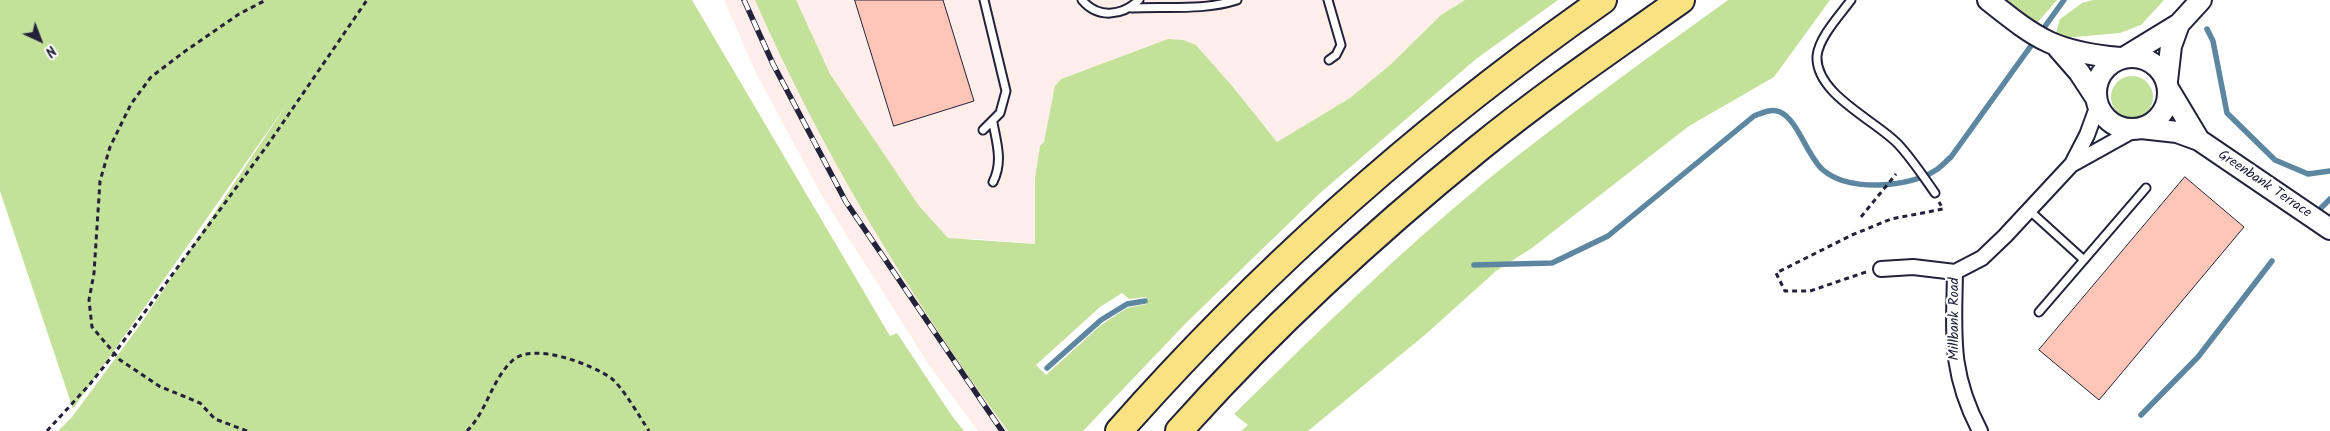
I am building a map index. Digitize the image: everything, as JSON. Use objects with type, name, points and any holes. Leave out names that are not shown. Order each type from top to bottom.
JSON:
[{"type":"highway","points":[[1119,431],[1164,381],[1346,203],[1529,52],[1603,0]]},
{"type":"highway","points":[[1179,431],[1288,319],[1382,231],[1472,154],[1568,80],[1681,0]]},
{"type":"street","points":[[1988,0],[2023,28],[2052,45],[2079,72],[2097,101],[2103,115],[2113,124],[2124,128],[2138,128],[2159,118],[2168,100],[2171,46],[2179,24]]},
{"type":"street","points":[[2097,101],[2096,85],[2101,74],[2109,64],[2179,24],[2200,0]]},
{"type":"street","points":[[2052,45],[2090,55],[2146,58],[2155,64],[2168,85]]},
{"type":"street","name":"Greenbank Terrace","points":[[2168,85],[2199,140]]},
{"type":"street","name":"Millbank Road","points":[[1980,431],[1964,397],[1956,366],[1954,340],[1955,272],[1982,258],[2030,211],[2072,164],[2087,135],[2097,101]]},
{"type":"street","name":"Greenbank Terrace","points":[[2138,128],[2176,132],[2199,140],[2330,229]]},
{"type":"street","name":"Millbank Road","points":[[2072,164],[2138,128]]},
{"type":"street","points":[[1881,269],[1913,267],[1955,272]]},
{"type":"lane","points":[[984,0],[1006,91],[1005,103],[993,123],[984,130]]},
{"type":"lane","points":[[1082,0],[1094,10],[1106,13],[1119,13],[1130,8],[1139,0]]},
{"type":"lane","points":[[1130,8],[1180,6],[1209,8],[1237,0]]},
{"type":"lane","points":[[1328,0],[1341,46],[1336,55],[1329,60]]},
{"type":"lane","points":[[1851,0],[1824,38],[1817,56],[1820,74],[1828,87],[1897,142],[1935,193]]},
{"type":"lane","points":[[992,182],[999,170],[999,158],[993,123]]},
{"type":"lane","points":[[2039,312],[2146,188]]},
{"type":"lane","points":[[2030,211],[2084,260]]},
{"type":"path","points":[[247,431],[215,419],[200,403],[159,386],[138,374],[114,354],[92,326],[89,300],[94,273],[100,181],[110,147],[132,104],[151,77],[231,20],[266,0]]},
{"type":"path","points":[[47,431],[90,384],[114,354],[269,144],[366,0]]},
{"type":"path","points":[[1861,217],[1896,174]]},
{"type":"path","points":[[1881,269],[1810,291],[1784,291],[1776,273],[1852,235],[1891,219],[1942,209],[1935,193]]},
{"type":"path","points":[[467,431],[478,420],[498,377],[513,359],[534,351],[567,358],[612,379],[649,431]]},
{"type":"shaded area","points":[[724,0],[1465,0],[1441,15],[1390,65],[1350,98],[1277,142],[1196,45],[1183,40],[1168,39],[1061,79],[1044,142],[1040,146],[1035,178],[1035,244],[978,239],[948,239],[1035,365],[1046,375],[1005,427],[1008,431],[978,431],[931,368],[822,196],[756,73]]},
{"type":"green space","points":[[0,0],[692,0],[890,336],[897,333],[964,431],[58,431],[72,417],[140,325],[287,104],[73,409],[0,191]]},
{"type":"green space","points":[[755,0],[796,0],[830,74],[919,206],[948,238],[1035,244],[1035,178],[1040,146],[1044,142],[1055,86],[1061,79],[1168,39],[1183,40],[1196,45],[1277,142],[1350,98],[1390,65],[1441,15],[1465,0],[1558,0],[1476,59],[1319,194],[1186,323],[1083,431],[1008,431],[934,325],[868,220],[808,112]],"holes":[[[1122,293],[1129,299],[1146,297],[1147,304],[1127,308],[1101,325],[1046,375],[1036,365],[1100,307]]]},
{"type":"green space","points":[[1728,0],[1830,0],[1774,77],[1689,126],[1532,248],[1496,271],[1426,334],[1308,431],[1241,431],[1248,425],[1234,414],[1357,295],[1421,237],[1486,181],[1545,134]]},
{"type":"green space","points":[[2005,0],[2057,0],[2036,24]]},
{"type":"green space","points":[[2093,0],[2164,0],[2141,25],[2120,33],[2063,38],[2056,33],[2060,19],[2082,3]]},
{"type":"green space","points":[[2132,76],[2147,82],[2153,97],[2147,112],[2132,118],[2117,112],[2111,97],[2117,82]]},
{"type":"building","points":[[855,0],[943,0],[974,101],[894,126]]},
{"type":"building","points":[[2185,177],[2244,227],[2099,400],[2039,350]]},
{"type":"waterway","points":[[1474,265],[1552,263],[1608,236],[1754,116],[1763,112],[1777,111],[1786,116],[1792,122],[1817,164],[1834,177],[1848,182],[1879,185],[1911,181],[1924,176],[1938,168],[1951,157],[2064,0]]},
{"type":"waterway","points":[[2207,29],[2213,41],[2227,113],[2275,160],[2308,174],[2330,171]]},
{"type":"waterway","points":[[2318,211],[2330,199]]},
{"type":"waterway","points":[[2141,415],[2198,357],[2272,261]]},
{"type":"waterway","points":[[1047,368],[1101,320],[1127,304],[1145,301]]},
{"type":"railway","points":[[744,0],[773,64],[846,202],[1002,431]]}]
